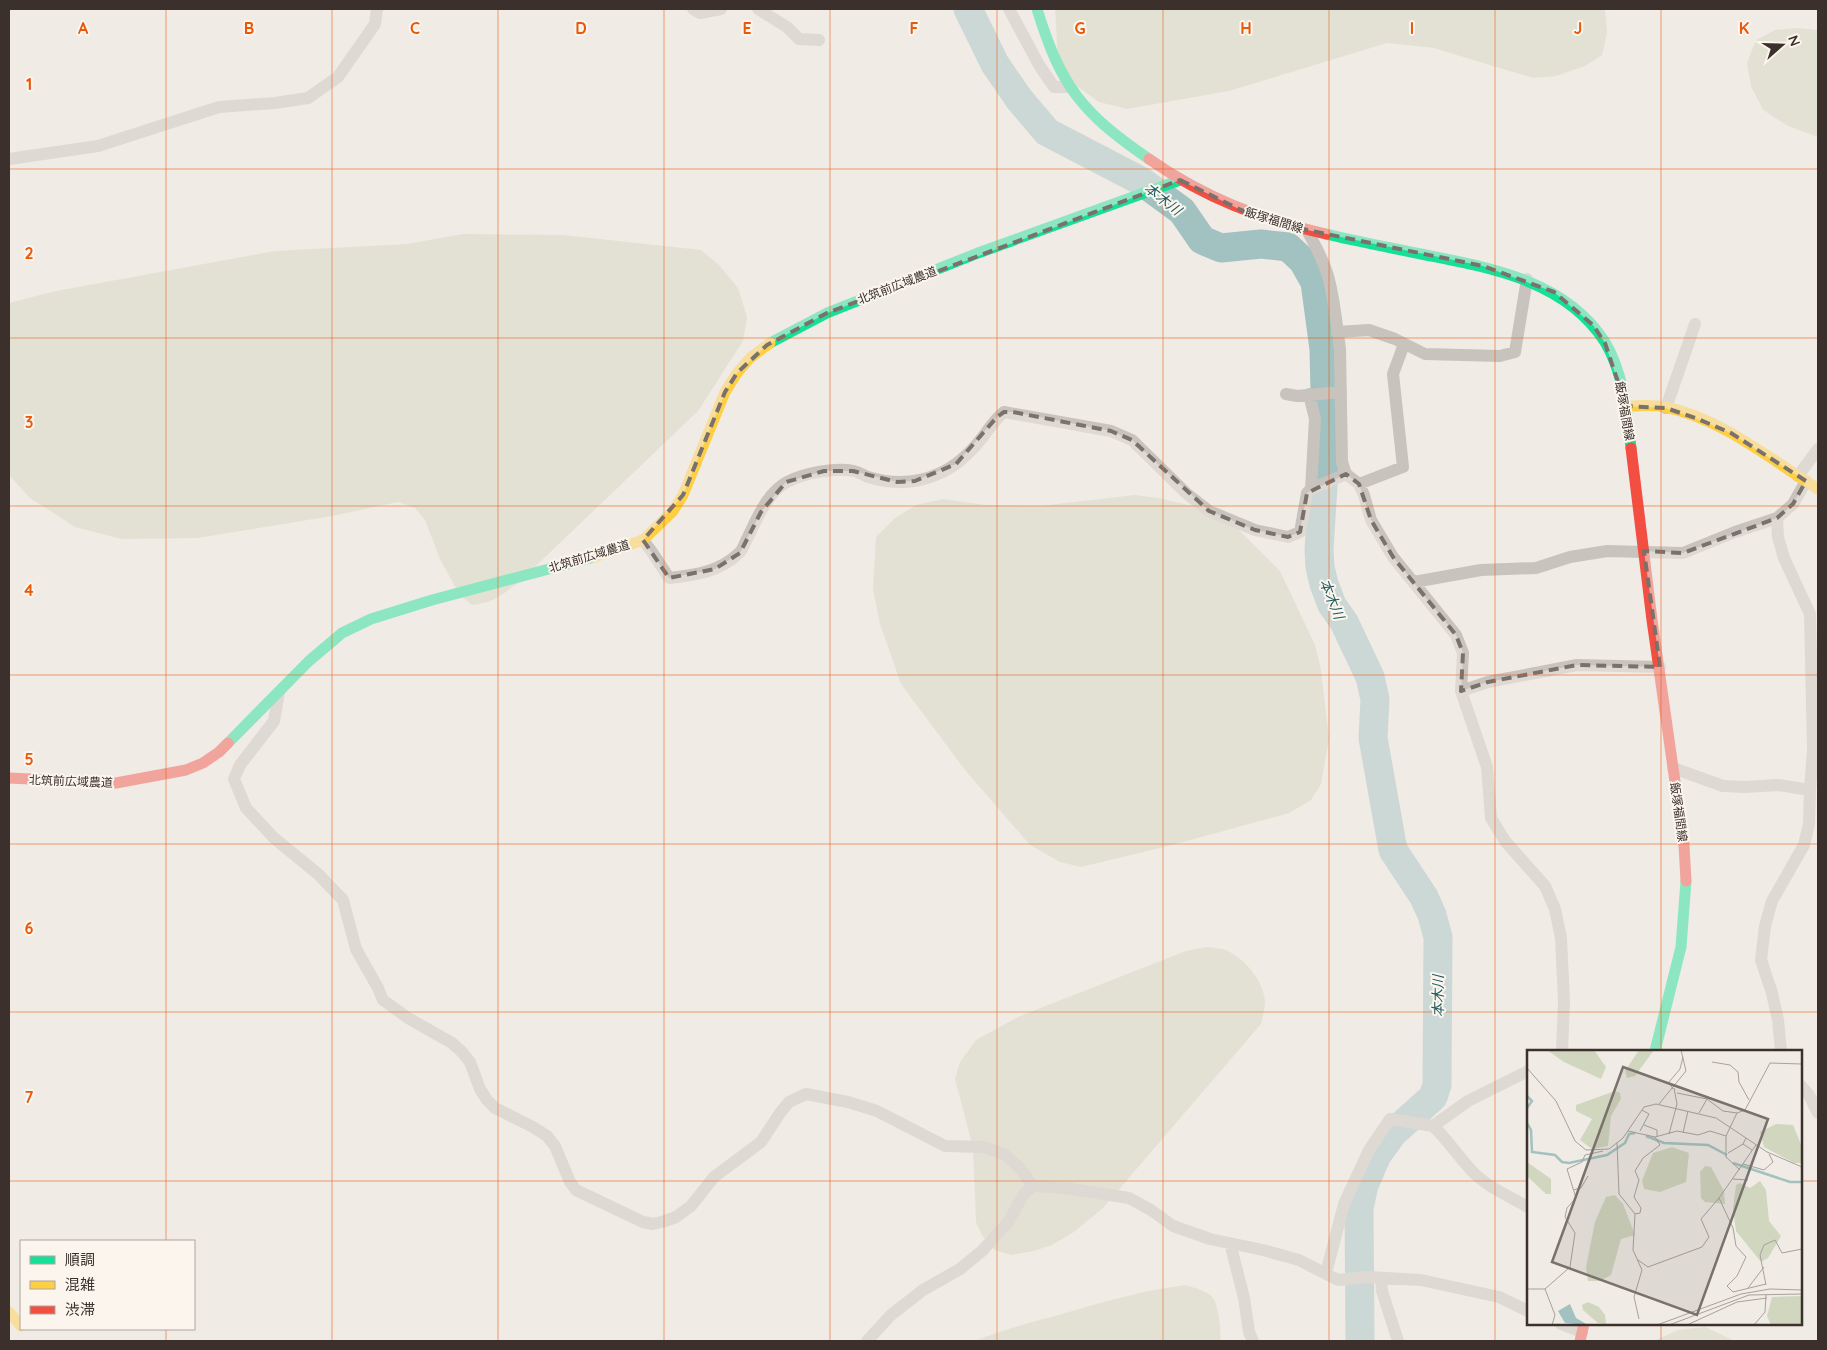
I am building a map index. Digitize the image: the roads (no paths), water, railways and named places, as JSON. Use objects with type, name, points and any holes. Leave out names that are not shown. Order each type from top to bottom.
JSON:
[{"type":"main road","name":"飯塚福間線","points":[[1037,9],[1056,60],[1069,87],[1082,104],[1105,128],[1180,180],[1208,196],[1241,210],[1307,230],[1483,266],[1527,279],[1554,292],[1574,306],[1593,325],[1605,342],[1614,360],[1626,406],[1684,845],[1686,889],[1681,947],[1655,1050]]},
{"type":"main road","name":"北筑前広域農道","points":[[9,778],[116,783],[186,770],[204,763],[218,752],[309,661],[342,633],[371,619],[432,600],[598,556],[643,540],[673,511],[684,495],[725,392],[737,373],[750,358],[767,345],[836,309],[978,253],[1180,180]]},
{"type":"main road","points":[[1626,406],[1666,408],[1698,419],[1731,434],[1818,489]]},
{"type":"main road","points":[[9,1312],[20,1325]]},
{"type":"street","points":[[9,159],[98,146],[219,107],[274,103],[308,98],[338,77],[375,24],[377,9]]},
{"type":"street","points":[[693,9],[700,13],[721,9]]},
{"type":"street","points":[[758,9],[787,27],[799,39],[819,40]]},
{"type":"street","points":[[1009,9],[1039,65],[1054,87],[1069,87]]},
{"type":"street","points":[[1307,230],[1320,254],[1330,282],[1340,349],[1342,462],[1346,474],[1359,484],[1371,520],[1393,557],[1456,635],[1463,653],[1461,691],[1488,767],[1491,818],[1506,841],[1545,886],[1555,910],[1561,938],[1564,1001],[1562,1050]]},
{"type":"street","points":[[1337,332],[1369,330],[1425,354],[1500,356],[1515,352],[1527,279]]},
{"type":"street","points":[[1666,408],[1696,324]]},
{"type":"street","points":[[1359,484],[1403,467],[1393,374],[1404,344]]},
{"type":"street","points":[[1286,394],[1297,396],[1341,392]]},
{"type":"street","points":[[1309,394],[1315,419],[1311,489]]},
{"type":"street","points":[[643,540],[669,578],[699,574],[715,569],[740,553],[761,512],[773,494],[786,482],[824,471],[853,471],[869,477],[897,482],[915,482],[939,474],[956,464],[982,438],[989,426],[1004,412],[1111,431],[1132,440],[1187,494],[1209,511],[1255,530],[1288,537],[1300,532],[1307,493],[1311,489],[1346,474]]},
{"type":"street","points":[[1414,582],[1481,570],[1536,568],[1570,557],[1607,552],[1683,553],[1735,532],[1777,518],[1793,504],[1802,479],[1818,449]]},
{"type":"street","points":[[1777,518],[1778,537],[1784,558],[1810,614],[1813,749],[1809,824],[1804,845],[1772,901],[1765,926],[1761,960],[1776,1011],[1781,1050]]},
{"type":"street","points":[[1461,691],[1488,682],[1577,665],[1660,667]]},
{"type":"street","points":[[280,692],[274,722],[240,765],[234,779],[246,808],[274,838],[318,874],[343,900],[356,949],[383,1000],[408,1018],[452,1043],[462,1052],[470,1062],[480,1089],[495,1108],[547,1136],[555,1146],[570,1182],[576,1190],[643,1222],[653,1224],[676,1217],[691,1206],[714,1177],[761,1142],[789,1102],[806,1094],[848,1102],[877,1111],[945,1146],[984,1146],[1004,1154],[1020,1168],[1033,1186]]},
{"type":"street","points":[[1673,768],[1722,786],[1778,786],[1810,790]]},
{"type":"street","points":[[1433,1126],[1468,1101],[1527,1072]]},
{"type":"street","points":[[1802,1087],[1809,1095],[1818,1113]]},
{"type":"street","points":[[1326,1273],[1344,1204],[1369,1150],[1390,1119],[1433,1126],[1444,1136],[1472,1171],[1489,1185],[1527,1205]]},
{"type":"street","points":[[867,1341],[890,1315],[924,1290],[960,1269],[982,1251],[1009,1221],[1023,1195],[1033,1186],[1065,1188],[1129,1198],[1174,1226],[1210,1239],[1299,1260],[1338,1280],[1381,1278],[1420,1280],[1499,1297],[1527,1309]]},
{"type":"street","points":[[1230,1243],[1244,1298],[1249,1332],[1253,1341]]},
{"type":"street","points":[[1381,1278],[1382,1291],[1398,1341]]},
{"type":"street","points":[[1564,1325],[1582,1332]]},
{"type":"waterway","name":"本木川","points":[[968,9],[995,64],[1019,99],[1047,132],[1141,181],[1182,211],[1202,240],[1221,248],[1261,244],[1288,247],[1303,261],[1315,282],[1324,349],[1326,438],[1319,550],[1320,567],[1332,605],[1344,622],[1370,677],[1375,699],[1373,738],[1393,850],[1424,897],[1432,915],[1438,937],[1437,1085],[1433,1097],[1393,1133],[1377,1155],[1364,1185],[1359,1208],[1360,1341]]}]
